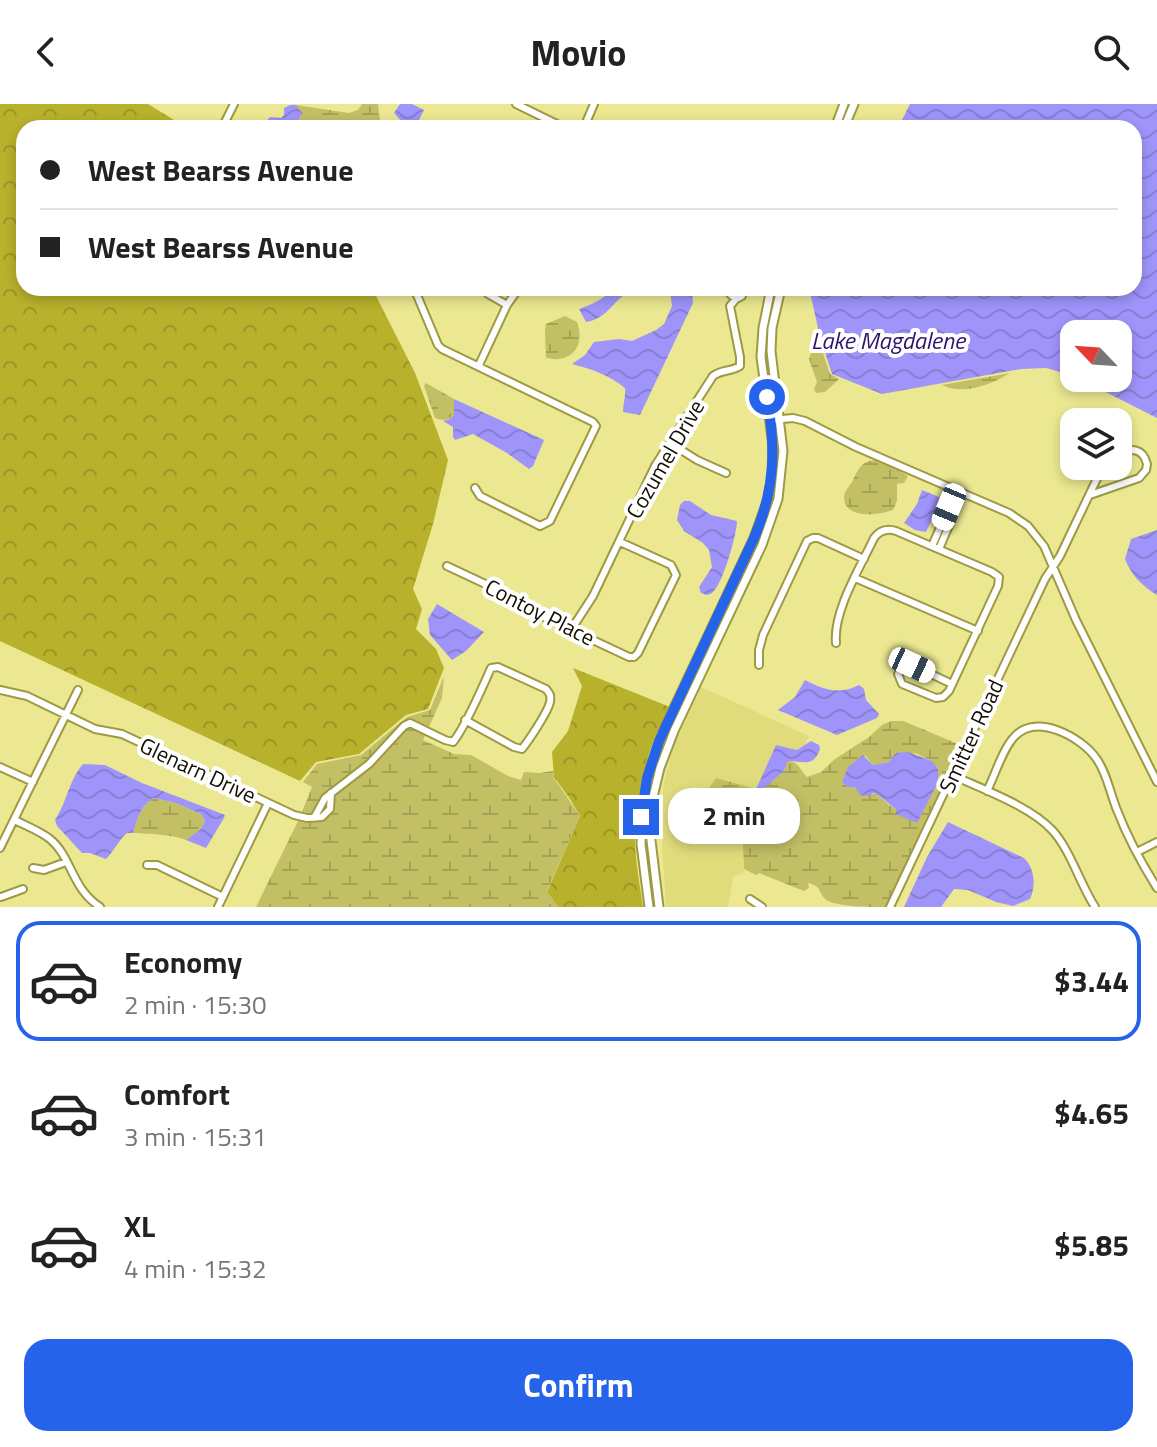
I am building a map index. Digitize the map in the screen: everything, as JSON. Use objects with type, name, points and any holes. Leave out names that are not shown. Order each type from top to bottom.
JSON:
[{"type":"main road","points":[[649,907],[641,844],[644,795],[655,751],[764,512],[773,466],[771,420],[761,357],[769,296]]},
{"type":"main road","points":[[659,907],[650,832],[657,778],[674,731],[771,522],[778,499],[783,466],[771,351],[772,328],[779,296]]},
{"type":"main road","points":[[641,844],[649,885],[657,892]]},
{"type":"street","points":[[516,104],[549,120]]},
{"type":"street","points":[[417,296],[438,345],[596,426],[547,525],[540,526],[480,496],[475,488]]},
{"type":"street","points":[[491,296],[507,305]]},
{"type":"street","points":[[479,365],[513,296]]},
{"type":"street","name":"Cozumel Drive","points":[[571,630],[593,596],[655,466],[713,376],[719,371],[740,366],[730,306],[732,296]]},
{"type":"street","points":[[771,420],[793,418],[805,421],[1022,521],[1041,540],[1077,621],[1157,782]]},
{"type":"street","points":[[670,443],[726,473]]},
{"type":"street","points":[[1090,495],[1143,475],[1147,464],[1143,453],[1132,450]]},
{"type":"street","name":"Smitter Road","points":[[890,907],[1045,579],[1060,556],[1097,480]]},
{"type":"street","points":[[936,548],[959,492]]},
{"type":"street","points":[[836,643],[838,619],[877,534],[885,529],[896,531],[999,577],[978,631],[952,684],[945,696],[936,698],[902,684],[898,674],[905,666],[912,665],[952,684]]},
{"type":"street","points":[[759,665],[763,635],[807,541],[818,538],[864,559]]},
{"type":"street","name":"Contoy Place","points":[[447,566],[498,590],[531,611],[634,657],[676,575],[671,565],[620,542]]},
{"type":"street","points":[[855,578],[978,631]]},
{"type":"street","points":[[268,803],[294,815],[314,818],[325,798],[369,764],[410,723],[453,742],[491,668],[498,667],[546,689],[550,696],[550,703],[522,749],[465,720]]},
{"type":"street","name":"Glenarn Drive","points":[[0,690],[27,696],[95,729],[122,734],[268,803],[218,907]]},
{"type":"street","points":[[0,848],[78,690]]},
{"type":"street","points":[[987,791],[1016,735],[1032,727],[1051,728],[1079,741],[1095,757],[1102,770],[1118,814],[1157,888]]},
{"type":"street","points":[[0,767],[33,782]]},
{"type":"street","points":[[952,775],[1031,813],[1052,830],[1095,907]]},
{"type":"street","points":[[15,820],[49,838],[58,847],[83,893],[100,907]]},
{"type":"street","points":[[1137,852],[1157,842]]},
{"type":"street","points":[[33,868],[44,870],[66,862]]},
{"type":"street","points":[[147,865],[157,865],[223,897]]},
{"type":"street","points":[[1,899],[23,889]]},
{"type":"street","points":[[750,899],[762,907]]},
{"type":"shaded area","points":[[701,687],[809,736],[804,747],[797,750],[776,745],[756,789],[716,778],[716,812],[733,816],[742,824],[744,872],[733,877],[728,907],[666,907],[660,814],[664,782],[674,744]]},
{"type":"green space","points":[[0,104],[148,104],[174,120],[16,120],[16,296],[376,296],[415,373],[448,460],[413,589],[422,609],[416,629],[436,649],[444,668],[428,709],[406,715],[359,754],[316,762],[300,781],[0,641]]},
{"type":"green space","points":[[362,104],[378,104],[380,120],[300,120],[296,105],[349,113],[358,110]]},
{"type":"green space","points":[[565,316],[577,322],[580,334],[578,345],[566,357],[546,358],[546,324]]},
{"type":"green space","points":[[819,341],[830,374],[839,379],[825,392],[816,393],[817,382],[809,359]]},
{"type":"green space","points":[[1010,373],[986,385],[968,389],[942,385]]},
{"type":"green space","points":[[426,383],[454,399],[452,417],[445,420],[435,418],[424,386]]},
{"type":"green space","points":[[875,460],[908,476],[904,483],[897,484],[897,501],[893,510],[856,513],[846,504],[845,493],[861,466]]},
{"type":"green space","points":[[573,668],[670,707],[649,754],[638,804],[635,847],[643,907],[558,907],[547,892],[580,816],[554,777],[552,752],[568,731],[582,686]]},
{"type":"green space","points":[[444,676],[442,698],[423,740],[454,754],[471,755],[521,780],[524,772],[553,771],[554,778],[580,816],[547,891],[558,907],[256,907],[299,819],[317,821],[316,816],[301,814],[312,787],[303,782],[317,764],[361,755],[407,717],[430,710]]},
{"type":"green space","points":[[903,721],[963,746],[885,907],[832,902],[808,883],[809,888],[804,891],[744,869],[742,825],[733,816],[705,812],[703,807],[716,778],[760,790],[784,771],[788,761],[797,764],[807,777],[821,772],[882,725]],"holes":[[[915,753],[932,761],[896,809],[877,794],[859,792],[855,787],[865,755],[873,765]]]},
{"type":"green space","points":[[153,798],[176,803],[201,814],[205,821],[201,829],[186,840],[167,835],[133,833],[140,814]]},
{"type":"water","points":[[400,104],[412,104],[424,110],[419,120],[400,120],[394,113]]},
{"type":"water","name":"Lake Magdalene","points":[[910,104],[1157,104],[1157,418],[1106,392],[1132,392],[1132,320],[1060,320],[1060,372],[1046,368],[1021,369],[882,394],[832,374],[811,296],[1142,296],[1142,120],[902,120]]},
{"type":"water","points":[[296,105],[303,114],[299,120],[267,120],[270,117],[281,118],[284,108]]},
{"type":"water","points":[[606,296],[623,296],[606,313],[586,322],[579,309]]},
{"type":"water","points":[[671,296],[692,296],[693,303],[640,415],[623,412],[625,388],[600,373],[572,364],[585,355],[594,342],[632,341],[656,330],[664,324],[672,306]]},
{"type":"water","points":[[454,399],[544,440],[533,466],[529,469],[473,434],[455,440],[453,427],[443,421],[454,415]]},
{"type":"water","points":[[922,490],[939,497],[941,501],[926,532],[904,523]]},
{"type":"water","points":[[684,501],[690,501],[711,515],[737,521],[721,579],[713,592],[707,595],[701,593],[699,587],[712,567],[709,550],[684,531],[677,520]]},
{"type":"water","points":[[1157,530],[1157,595],[1138,580],[1125,559],[1131,539]]},
{"type":"water","points":[[437,604],[484,632],[466,651],[452,660],[430,635],[428,619]]},
{"type":"water","points":[[805,680],[832,690],[859,685],[864,689],[866,700],[879,714],[877,718],[837,735],[778,710],[795,697]]},
{"type":"water","points":[[811,741],[820,749],[814,759],[807,762],[788,761],[784,771],[764,788],[756,789],[776,745],[797,750]]},
{"type":"water","points":[[908,752],[932,761],[938,769],[938,782],[917,823],[896,814],[896,809],[879,795],[860,795],[855,787],[847,787],[842,782],[848,767],[863,755],[873,765],[889,762],[896,753]]},
{"type":"water","points":[[83,764],[105,765],[225,815],[224,818],[206,848],[186,840],[201,829],[205,821],[201,814],[176,803],[153,798],[142,810],[133,833],[127,833],[106,859],[82,853],[55,820]]},
{"type":"water","points":[[948,822],[1024,858],[1033,878],[1030,899],[1013,906],[968,890],[954,889],[941,907],[904,907],[927,857]]},
{"type":"route","points":[[641,817],[655,751],[754,538],[768,499],[773,455],[767,397]]}]
